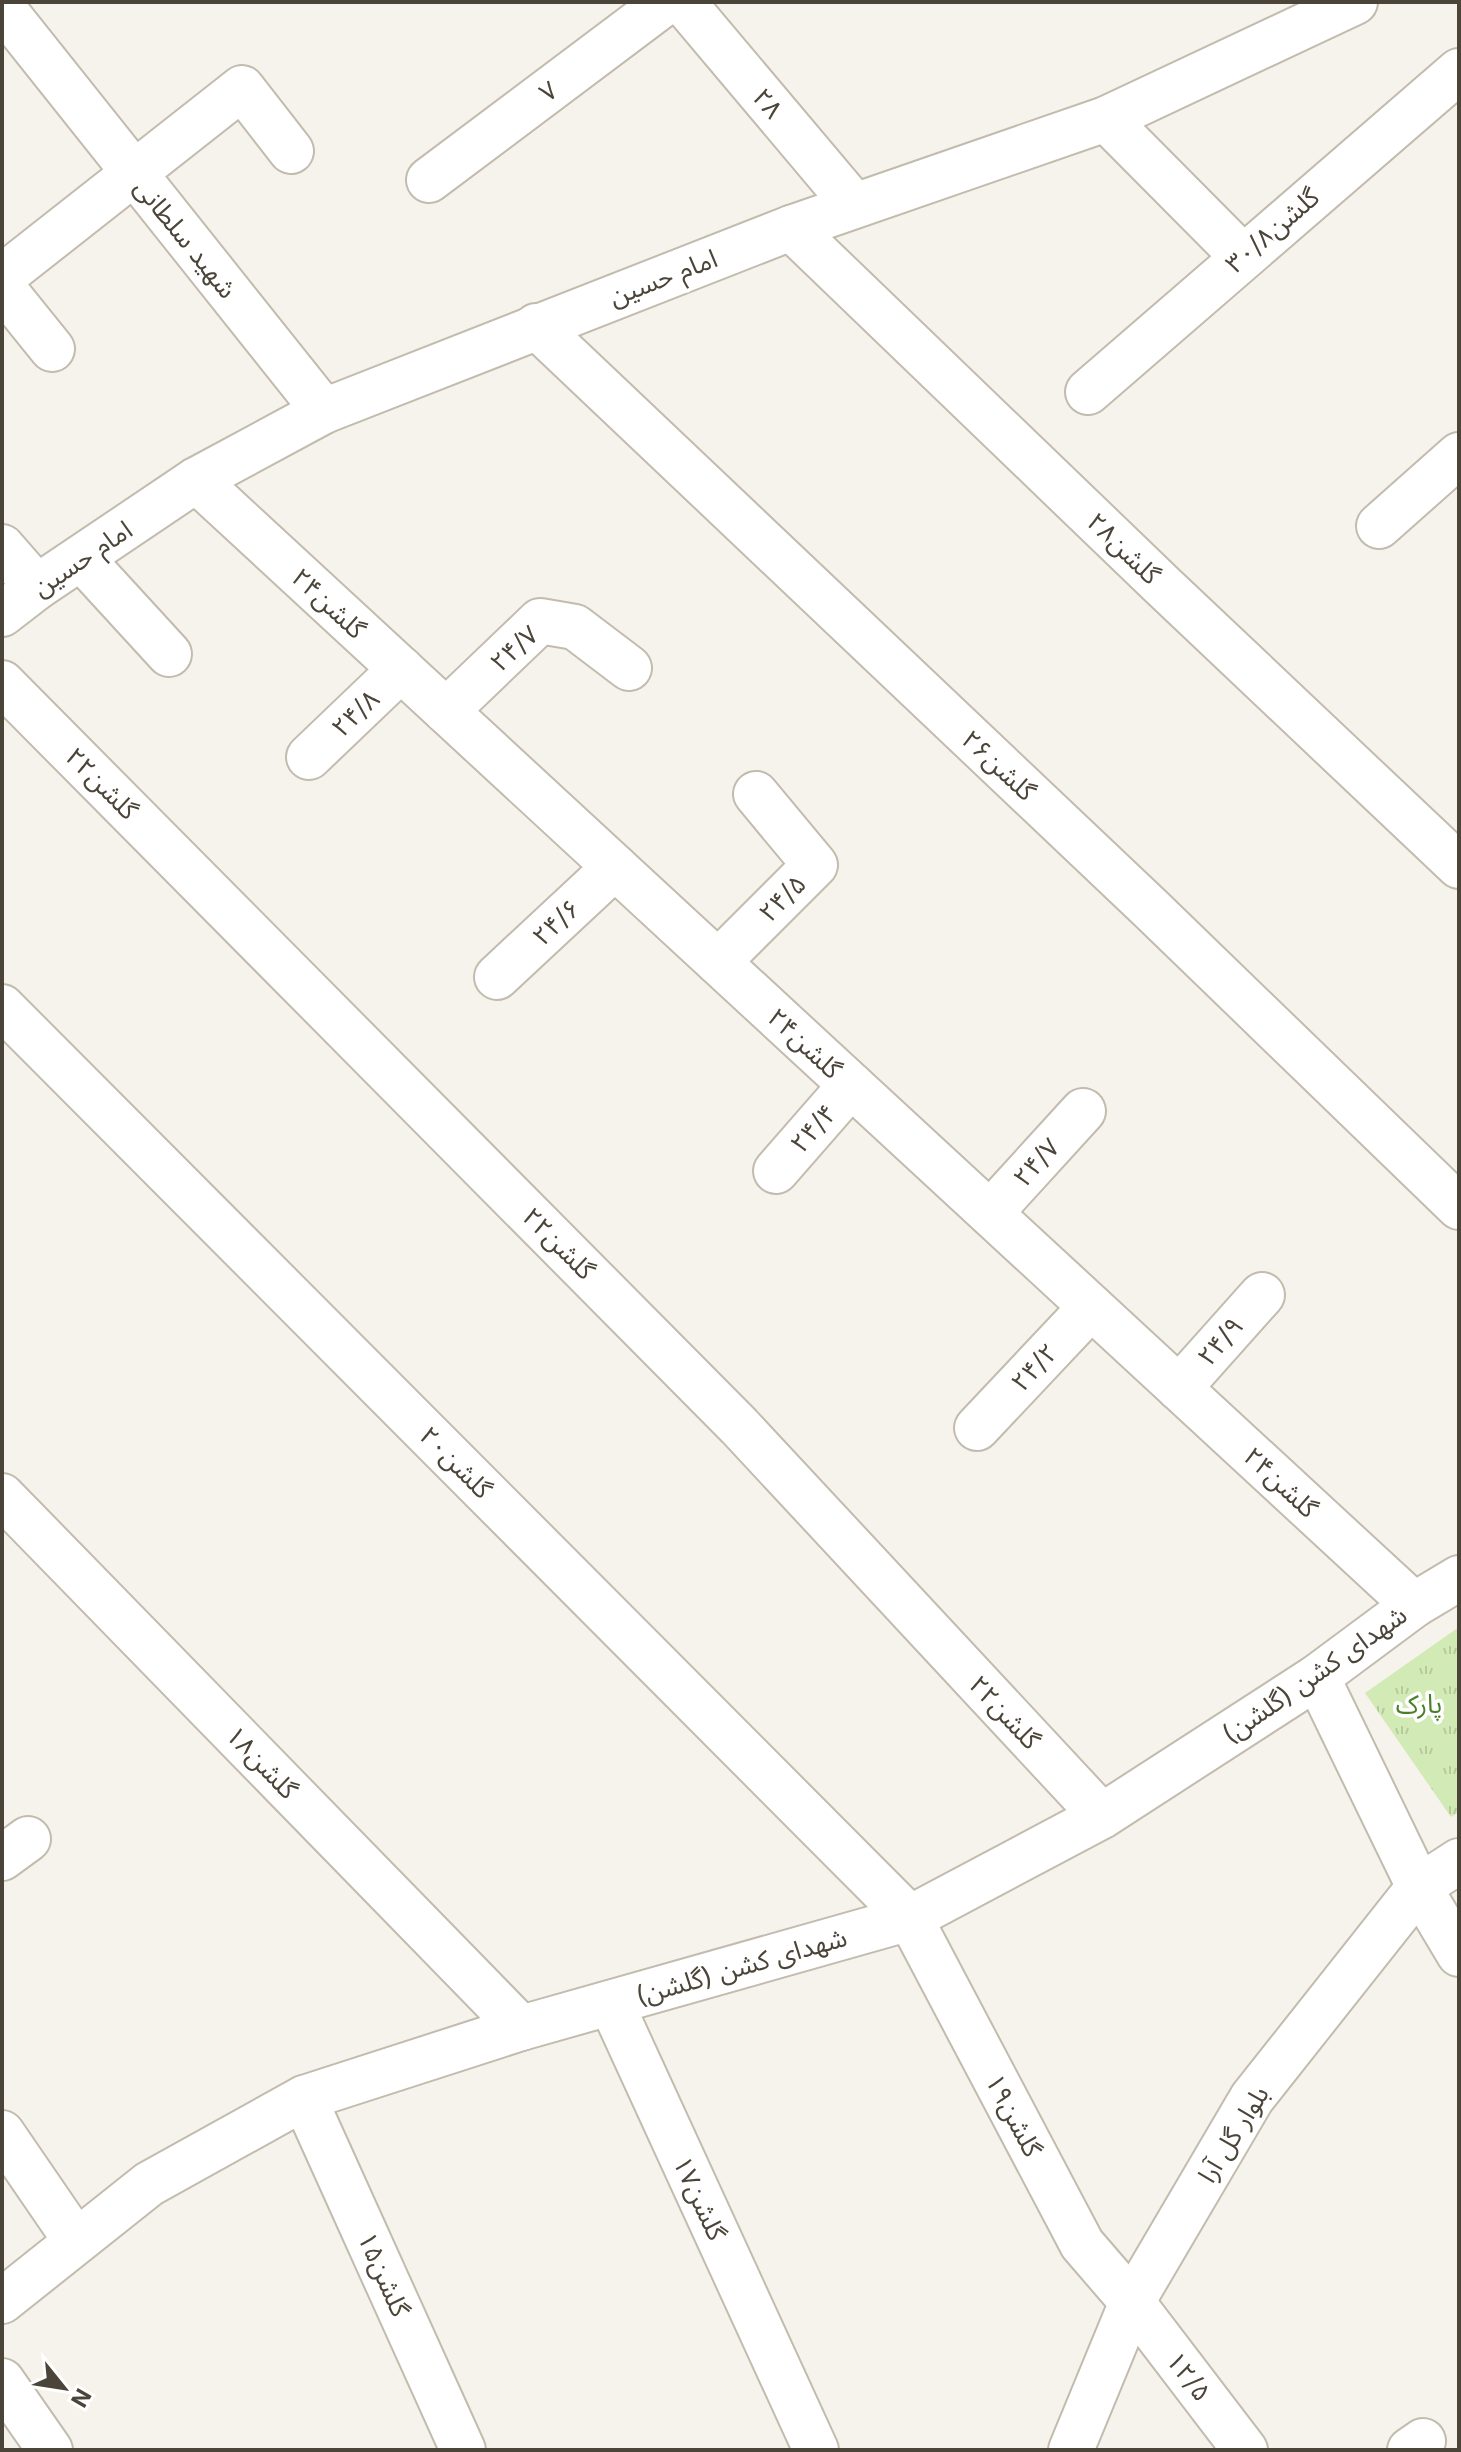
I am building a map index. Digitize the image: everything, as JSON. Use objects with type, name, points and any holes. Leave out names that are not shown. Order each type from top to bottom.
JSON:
[{"type":"street","name":"۷","points":[[429,180],[666,2]]},
{"type":"street","name":"۲۸","points":[[683,2],[854,205]]},
{"type":"street","name":"امام حسین","points":[[2,614],[196,480],[324,411],[791,228],[1106,119],[1355,2]]},
{"type":"street","name":"شهید سلطانی","points":[[2,7],[324,411]]},
{"type":"street","name":"گلشن۳۰/۸","points":[[1088,392],[1459,71]]},
{"type":"street","points":[[2,277],[242,88],[291,151]]},
{"type":"street","points":[[1106,119],[1242,256]]},
{"type":"street","name":"گلشن۲۸","points":[[791,228],[1459,866]]},
{"type":"street","points":[[2,287],[52,349]]},
{"type":"street","name":"گلشن۲۶","points":[[536,326],[1150,908],[1459,1207]]},
{"type":"street","points":[[1379,526],[1459,455]]},
{"type":"street","name":"گلشن۲۴","points":[[196,480],[1414,1605]]},
{"type":"street","points":[[2,547],[37,587]]},
{"type":"street","points":[[81,558],[169,654]]},
{"type":"street","name":"۲۴/۷","points":[[446,711],[540,621],[575,627],[629,668]]},
{"type":"street","name":"۲۴/۸","points":[[309,757],[401,669]]},
{"type":"street","name":"گلشن۲۲","points":[[2,683],[706,1392],[1102,1816]]},
{"type":"street","name":"۲۴/۵","points":[[718,962],[815,865],[756,794]]},
{"type":"street","name":"۲۴/۶","points":[[497,977],[615,867]]},
{"type":"street","name":"گلشن۲۰","points":[[2,1007],[910,1918]]},
{"type":"street","name":"۲۴/۴","points":[[776,1171],[851,1085]]},
{"type":"street","name":"۲۴/۷","points":[[990,1213],[1083,1111]]},
{"type":"street","name":"۲۴/۹","points":[[1179,1388],[1262,1295]]},
{"type":"street","name":"۲۴/۲","points":[[977,1428],[1091,1307]]},
{"type":"street","name":"گلشن۱۸","points":[[2,1496],[521,2028]]},
{"type":"street","name":"شهدای کشن (گلشن)","points":[[2,2301],[149,2184],[304,2098],[521,2028],[910,1918],[1102,1816],[1317,1677],[1414,1605],[1459,1578]]},
{"type":"street","points":[[1317,1677],[1419,1887],[1459,1954]]},
{"type":"street","name":"بلوار گل آرا","points":[[1071,2450],[1132,2302],[1252,2098],[1419,1887],[1459,1861]]},
{"type":"street","name":"گلشن۱۹","points":[[910,1918],[1082,2244],[1132,2302]]},
{"type":"street","name":"گلشن۱۷","points":[[611,2003],[816,2450]]},
{"type":"street","name":"گلشن۱۵","points":[[304,2098],[463,2450]]},
{"type":"street","points":[[2,2133],[76,2241]]},
{"type":"street","name":"۱۲/۵","points":[[1132,2302],[1245,2450]]},
{"type":"street","points":[[2,2381],[50,2450]]},
{"type":"green space","name":"پارک","points":[[1459,1627],[1459,1812],[1451,1817],[1365,1693]]}]
